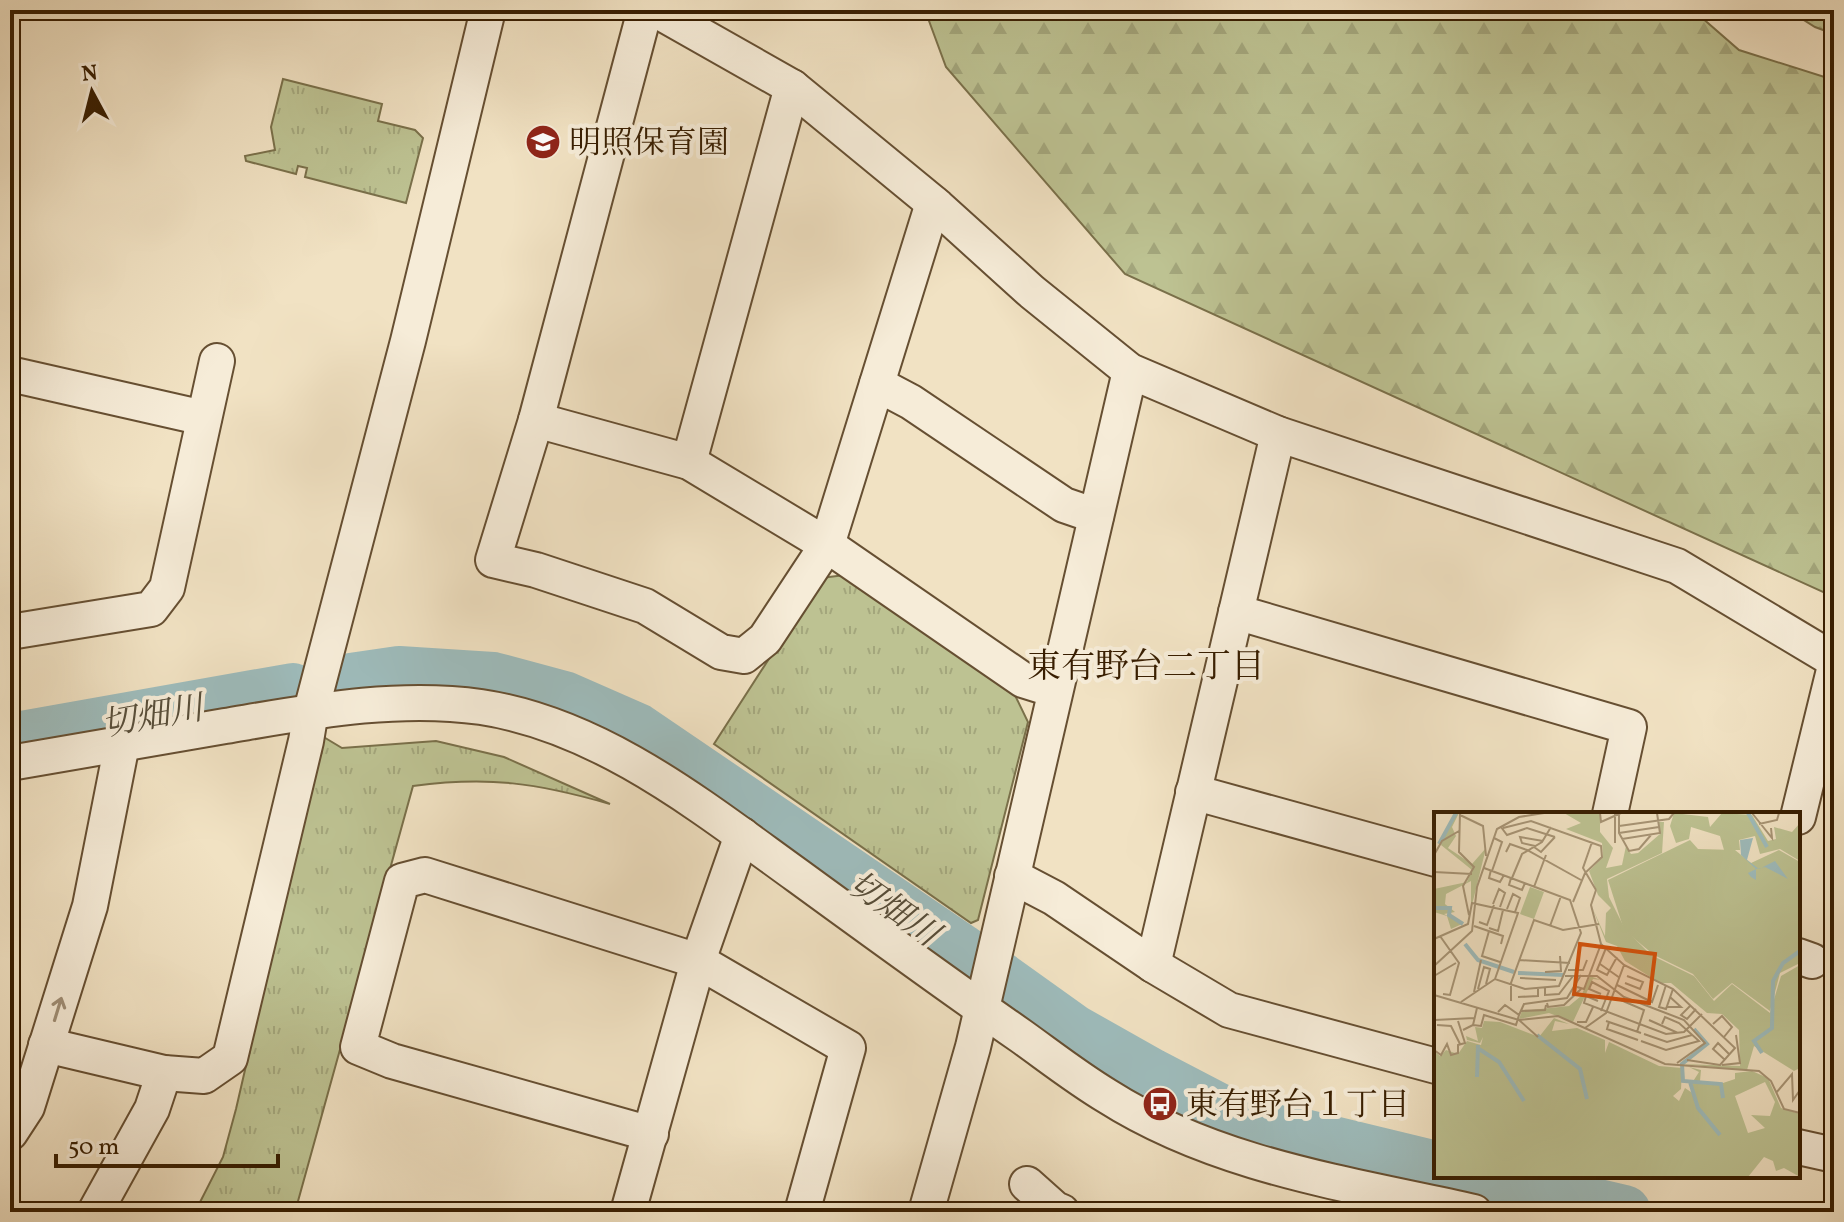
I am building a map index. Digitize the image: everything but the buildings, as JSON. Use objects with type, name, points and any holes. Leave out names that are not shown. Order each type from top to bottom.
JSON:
[{"type":"street","points":[[46,1045],[164,1073],[204,1076],[230,1058],[311,711],[408,341],[488,10]]},
{"type":"street","points":[[645,10],[536,420],[493,560],[536,570],[645,606],[721,652],[744,656],[765,639],[827,545],[933,203]]},
{"type":"street","points":[[656,10],[792,87],[933,203],[1032,292],[1130,371],[1278,434],[1677,566],[1834,660]]},
{"type":"street","points":[[689,462],[792,87]]},
{"type":"street","points":[[10,632],[151,609],[167,588],[217,361]]},
{"type":"street","points":[[926,1212],[973,1047],[1130,371]]},
{"type":"street","points":[[10,374],[204,418]]},
{"type":"street","points":[[877,384],[911,402],[1064,505],[1096,516]]},
{"type":"street","points":[[536,420],[689,462],[827,545],[1023,680],[1055,690]]},
{"type":"street","points":[[1153,965],[1278,434]]},
{"type":"street","points":[[1236,612],[1629,727],[1610,812]]},
{"type":"street","points":[[1799,812],[1834,670]]},
{"type":"street","points":[[10,763],[311,711],[385,703],[433,702],[512,714],[555,726],[620,756],[742,835],[1107,1096],[1172,1133],[1259,1163],[1474,1212]]},
{"type":"street","points":[[10,1133],[27,1107],[90,906],[122,744]]},
{"type":"street","points":[[1193,792],[1434,858]]},
{"type":"street","points":[[628,1212],[698,961],[742,835]]},
{"type":"street","points":[[651,1134],[392,1061],[358,1047],[402,881],[425,875],[698,961],[848,1048],[802,1212]]},
{"type":"street","points":[[1012,876],[1054,898],[1153,965],[1229,1010],[1434,1065]]},
{"type":"street","points":[[95,1212],[152,1109],[164,1073]]},
{"type":"street","points":[[1800,1147],[1834,1155]]},
{"type":"street","points":[[1027,1184],[1057,1211]]},
{"type":"green space","points":[[925,10],[1693,10],[1739,50],[1834,80],[1834,597],[1125,274],[946,67]]},
{"type":"green space","points":[[1788,10],[1834,10],[1834,34],[1815,27]]},
{"type":"green space","points":[[283,79],[382,104],[378,121],[415,130],[423,138],[406,203],[305,177],[307,168],[298,166],[296,174],[246,161],[245,156],[275,150],[271,127]]},
{"type":"green space","points":[[845,575],[1011,687],[1028,722],[978,920],[971,923],[714,744],[821,578]]},
{"type":"green space","points":[[322,736],[342,748],[436,741],[504,757],[610,804],[513,783],[466,782],[413,786],[295,1212],[195,1212],[223,1157],[236,1109]]},
{"type":"waterway","name":"切畑川","points":[[351,680],[399,673],[493,679],[564,698],[637,730],[960,950],[1073,1031],[1151,1075],[1222,1112],[1275,1129],[1434,1168]]},
{"type":"waterway","name":"切畑川","points":[[10,740],[293,690]]},
{"type":"waterway","name":"切畑川","points":[[1479,1178],[1624,1212]]},
{"type":"place","name":"明照保育園","points":[[543,142]]},
{"type":"place","name":"東有野台１丁目","points":[[1160,1104]]},
{"type":"district","name":"東有野台二丁目","points":[[1146,665]]}]
